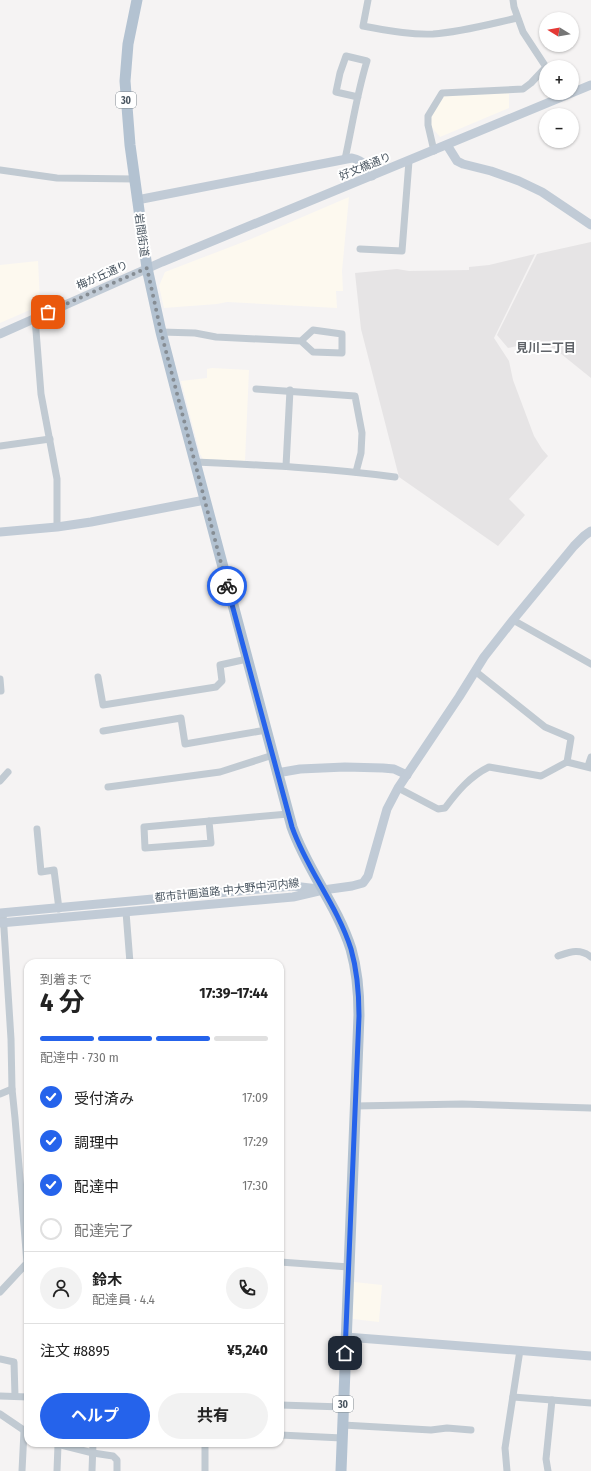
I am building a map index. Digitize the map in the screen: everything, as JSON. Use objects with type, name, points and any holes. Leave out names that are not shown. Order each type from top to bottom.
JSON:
[{"type":"main road","name":"岩間街道","points":[[137,0],[128,44],[125,82],[130,145],[137,200],[147,268],[161,332],[288,814],[302,853],[342,926],[351,949],[355,968],[359,1000],[341,1471]]},
{"type":"street","points":[[368,0],[363,26],[403,33],[433,34],[453,32],[517,18]]},
{"type":"street","points":[[513,0],[522,32],[541,60]]},
{"type":"street","points":[[345,159],[367,61],[346,56],[340,73],[336,92],[358,96]]},
{"type":"street","points":[[434,151],[428,125],[428,116],[442,93],[523,89],[539,74]]},
{"type":"street","name":"好文橋通り","points":[[579,90],[591,85]]},
{"type":"street","name":"好文橋通り","points":[[147,268],[555,100]]},
{"type":"street","points":[[447,145],[457,161],[491,171],[542,192],[591,225]]},
{"type":"street","points":[[137,200],[352,158],[365,164],[372,176]]},
{"type":"street","points":[[360,249],[402,251],[409,161]]},
{"type":"street","points":[[0,170],[57,178],[135,178]]},
{"type":"street","name":"梅が丘通り","points":[[0,334],[147,268]]},
{"type":"street","points":[[35,318],[41,394],[57,479],[57,527]]},
{"type":"street","points":[[161,332],[195,333],[216,337],[301,341],[313,352],[342,353],[342,334],[313,330],[301,341]]},
{"type":"street","points":[[256,389],[290,390],[355,396],[362,433],[361,454],[356,472]]},
{"type":"street","points":[[286,466],[290,390]]},
{"type":"street","points":[[0,446],[50,439]]},
{"type":"street","points":[[195,462],[286,466],[395,477]]},
{"type":"street","points":[[0,532],[57,527],[91,522],[205,500]]},
{"type":"street","points":[[323,890],[352,886],[365,881],[387,809],[398,788],[460,697],[475,671],[493,645],[574,546],[591,531]]},
{"type":"street","points":[[513,620],[591,664]]},
{"type":"street","points":[[98,677],[103,704],[216,687],[222,681],[220,665],[247,659]]},
{"type":"street","points":[[475,671],[545,727],[571,738],[567,762]]},
{"type":"street","points":[[0,678],[0,691]]},
{"type":"street","points":[[103,731],[181,718],[185,744],[266,730]]},
{"type":"street","points":[[108,786],[220,772],[273,755]]},
{"type":"street","points":[[398,788],[438,809],[445,808],[460,789],[476,775],[489,767],[541,776],[567,762],[589,767],[591,757]]},
{"type":"street","points":[[278,773],[300,769],[345,767],[394,769],[407,775]]},
{"type":"street","points":[[0,781],[8,772]]},
{"type":"street","points":[[209,821],[210,843],[145,848],[144,827],[209,821],[288,814]]},
{"type":"street","points":[[37,829],[40,872],[54,870],[59,909]]},
{"type":"street","name":"都市計画道路 中大野中河内線","points":[[1,918],[59,909],[293,886],[323,890]]},
{"type":"street","name":"都市計画道路 中大野中河内線","points":[[1,918],[126,912],[293,897],[323,890]]},
{"type":"street","points":[[126,912],[130,959]]},
{"type":"street","points":[[1,918],[11,1039],[12,1089],[24,1228]]},
{"type":"street","points":[[558,956],[574,950],[587,953],[591,956]]},
{"type":"street","points":[[0,1094],[12,1089]]},
{"type":"street","points":[[355,1106],[462,1104],[591,1108]]},
{"type":"street","points":[[284,1262],[349,1267]]},
{"type":"street","points":[[0,1292],[24,1266]]},
{"type":"street","points":[[346,1337],[591,1356]]},
{"type":"street","points":[[506,1471],[505,1448],[520,1350]]},
{"type":"street","points":[[0,1359],[14,1362],[15,1396]]},
{"type":"street","points":[[0,1396],[24,1397]]},
{"type":"street","points":[[513,1396],[591,1403]]},
{"type":"street","points":[[548,1471],[546,1458],[552,1400]]},
{"type":"street","points":[[284,1405],[343,1407]]},
{"type":"street","points":[[0,1414],[24,1431]]},
{"type":"street","points":[[343,1425],[430,1430],[447,1428],[471,1430]]},
{"type":"street","points":[[284,1435],[342,1438]]},
{"type":"street","points":[[22,1471],[24,1447]]},
{"type":"street","points":[[55,1447],[57,1471]]},
{"type":"street","points":[[68,1447],[112,1456],[117,1460],[117,1471]]},
{"type":"street","points":[[92,1471],[93,1447]]},
{"type":"street","points":[[205,1447],[205,1471]]},
{"type":"shaded area","points":[[509,93],[509,108],[440,137],[429,124],[429,121],[442,95]]},
{"type":"shaded area","points":[[349,197],[342,271],[343,291],[336,291],[337,308],[227,302],[164,308],[159,286],[165,272],[251,239]]},
{"type":"shaded area","points":[[591,242],[591,378],[555,349],[536,342],[508,348],[497,335],[537,254]]},
{"type":"shaded area","points":[[535,254],[494,338],[509,361],[513,380],[534,436],[548,456],[509,499],[525,515],[498,546],[399,477],[361,329],[355,273],[397,269],[409,271],[469,270],[469,267],[489,265]]},
{"type":"shaded area","points":[[38,261],[39,306],[0,323],[0,265]]},
{"type":"shaded area","points":[[207,369],[249,370],[245,461],[203,459],[200,454],[181,381],[207,378]]},
{"type":"shaded area","points":[[354,1282],[382,1285],[379,1322],[353,1319]]},
{"type":"way so far","points":[[48,312],[147,268],[161,332],[227,586]]},
{"type":"district","name":"見川二丁目","points":[[546,348]]},
{"type":"route","points":[[227,586],[296,840],[342,926],[351,949],[358,986],[359,1016],[345,1353]]}]
